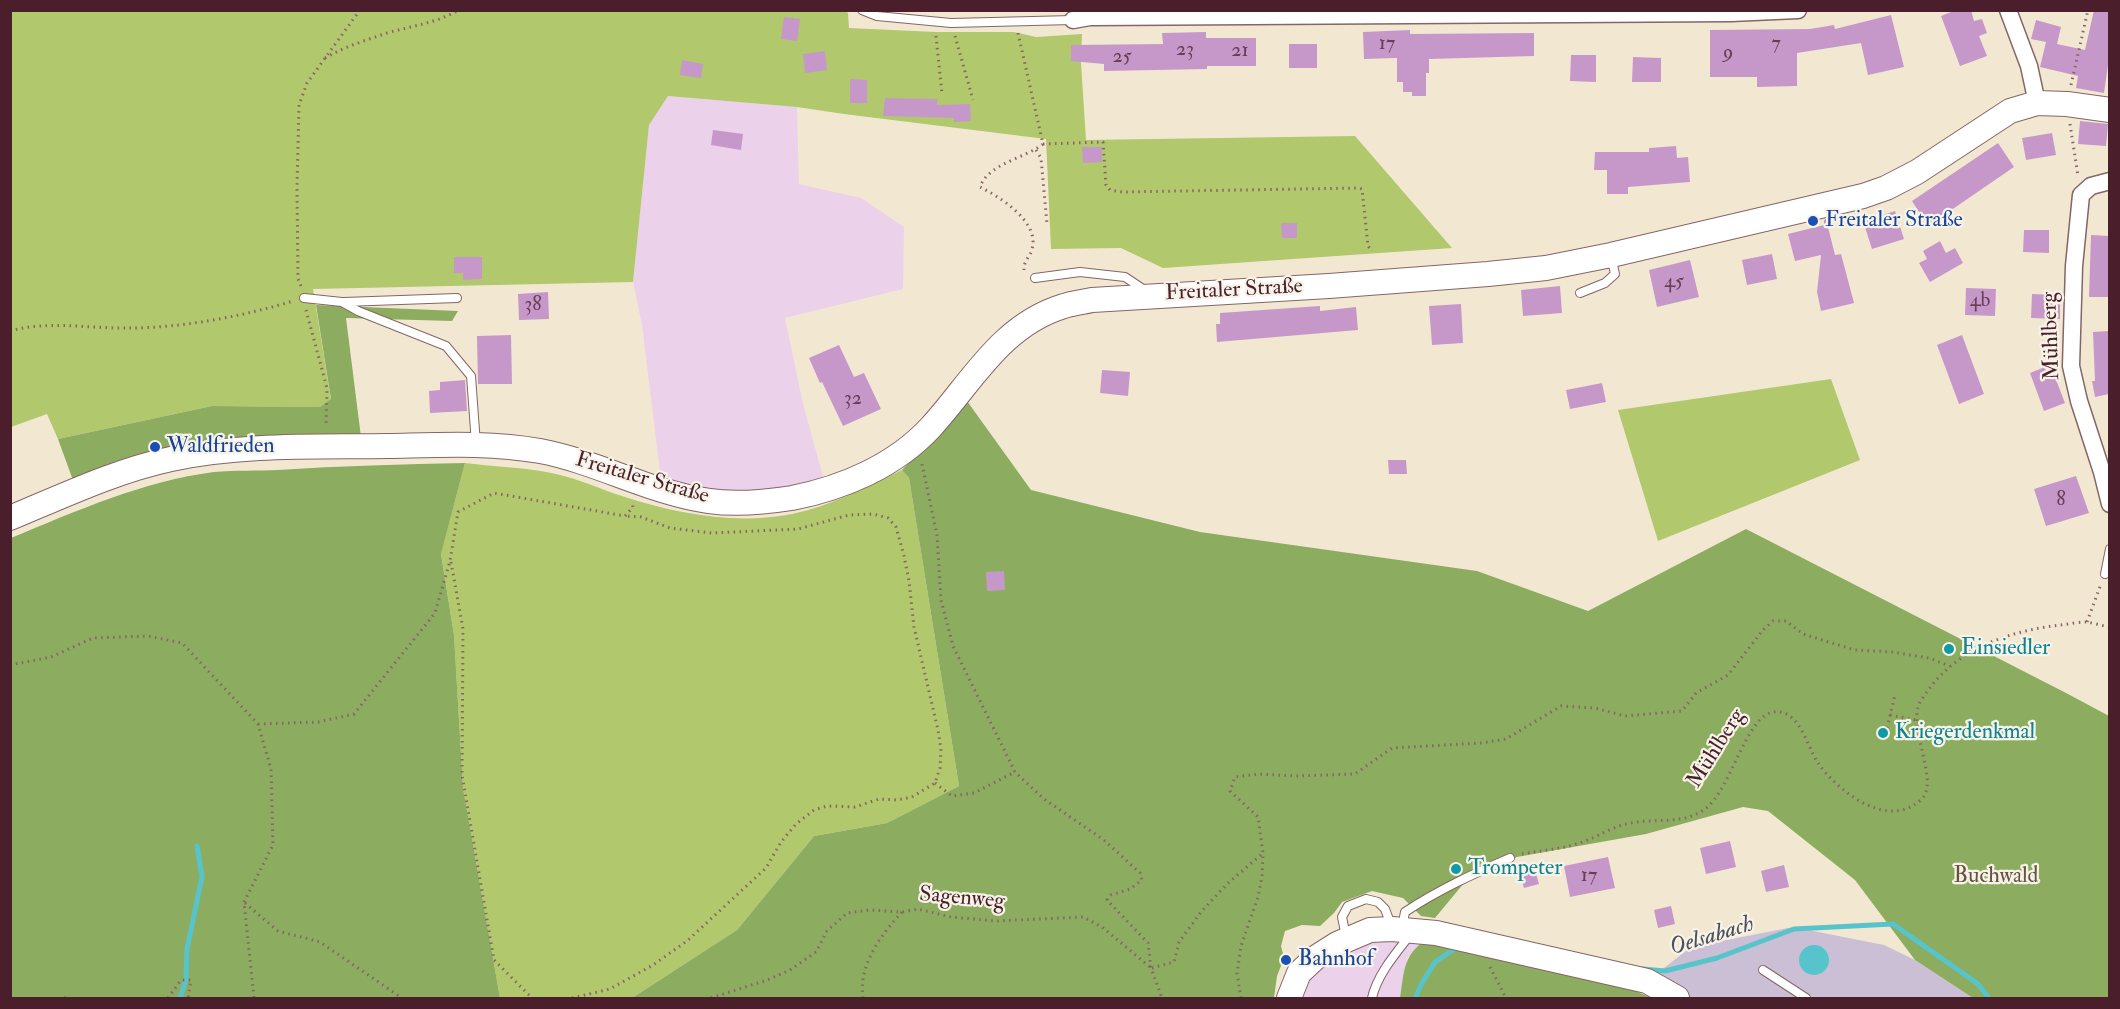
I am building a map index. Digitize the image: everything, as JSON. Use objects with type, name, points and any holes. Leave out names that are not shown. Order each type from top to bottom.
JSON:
[{"type":"main road","name":"Freitaler Straße","points":[[10,518],[124,472],[170,459],[252,448],[476,444],[519,447],[572,459],[671,492],[710,501],[735,503],[792,498],[855,480],[884,465],[930,428],[984,361],[1008,337],[1031,321],[1062,307],[1092,300],[1329,286],[1546,268],[1863,196],[1886,188],[1917,172],[2010,111],[2037,103],[2067,104],[2109,110]]},
{"type":"main road","points":[[1289,999],[1299,973],[1315,958],[1370,930],[1403,929],[1477,941],[1647,981],[1677,999]]},
{"type":"street","points":[[1073,20],[1090,17],[1217,15],[1731,13],[1798,10]]},
{"type":"street","points":[[2008,10],[2029,66],[2037,103]]},
{"type":"street","points":[[2081,195],[2091,186],[2109,181]]},
{"type":"street","name":"Mühlberg","points":[[2081,195],[2074,266],[2071,366],[2109,504]]},
{"type":"lane","points":[[862,10],[877,16],[935,22],[1073,20]]},
{"type":"lane","points":[[1580,293],[1605,283],[1615,274],[1611,255]]},
{"type":"lane","points":[[1035,278],[1080,272],[1125,277],[1155,296]]},
{"type":"lane","points":[[304,298],[342,302],[457,298]]},
{"type":"lane","points":[[342,302],[358,311],[446,346],[471,376],[476,444]]},
{"type":"lane","points":[[2105,574],[2109,549]]},
{"type":"lane","points":[[1372,999],[1374,989],[1395,954],[1403,929],[1405,912],[1441,890],[1510,858]]},
{"type":"lane","points":[[1763,970],[1806,999]]},
{"type":"path","points":[[324,447],[327,388],[298,279],[299,105],[307,83],[360,10]]},
{"type":"path","points":[[324,59],[338,51],[387,33],[443,19],[459,10]]},
{"type":"path","points":[[2067,104],[2088,10]]},
{"type":"path","points":[[1016,21],[1043,144]]},
{"type":"path","points":[[954,31],[974,100]]},
{"type":"path","points":[[936,32],[942,93]]},
{"type":"path","points":[[2070,131],[2081,195]]},
{"type":"path","points":[[1035,278],[1024,270],[1024,262],[1033,248],[1031,230],[1017,212],[996,195],[981,187],[983,179],[1005,163],[1036,150],[1043,144],[1103,142],[1106,185],[1110,190],[1122,192],[1359,188],[1362,189],[1368,246],[1371,250]]},
{"type":"path","points":[[1036,150],[1041,158],[1047,224]]},
{"type":"path","points":[[10,331],[35,326],[132,328],[216,320],[304,298]]},
{"type":"path","points":[[925,469],[937,535],[941,600],[953,646],[1015,772],[1044,799],[1104,840],[1140,873],[1142,880],[1130,889],[1111,895],[1107,900],[1148,943],[1151,968],[1162,999]]},
{"type":"path","points":[[258,724],[318,722],[354,714],[435,613],[450,561],[458,512],[494,493],[641,517],[670,528],[712,533],[798,529],[849,515],[873,514],[888,518],[896,527],[904,556],[914,627],[938,730],[941,749],[940,768],[935,783],[912,797],[904,799],[879,799],[855,807],[827,806],[814,810],[796,824],[781,842],[766,868],[687,941],[653,965],[610,989],[572,999]]},
{"type":"path","points":[[625,516],[633,507],[632,499]]},
{"type":"path","points":[[450,561],[463,630],[462,775],[494,960],[532,999]]},
{"type":"path","points":[[2087,622],[2105,574]]},
{"type":"path","points":[[1241,999],[1238,973],[1241,946],[1258,897],[1263,853],[1258,818],[1230,792],[1235,777],[1259,774],[1296,776],[1355,774],[1392,748],[1482,743],[1506,739],[1561,706],[1595,708],[1625,716],[1682,711],[1696,693],[1728,675],[1763,630],[1773,621],[1786,621],[1803,634],[1855,650],[1893,652],[1929,658],[1950,666]]},
{"type":"path","points":[[1890,715],[1916,720],[1918,705],[1942,672],[1964,656],[2005,635],[2030,629],[2087,622],[2109,627]]},
{"type":"path","points":[[10,665],[51,657],[93,638],[148,636],[182,643],[258,724],[272,769],[273,845],[244,902],[254,998]]},
{"type":"path","points":[[1887,728],[1894,695]]},
{"type":"path","name":"Mühlberg","points":[[1510,858],[1583,842],[1626,824],[1689,818],[1706,808],[1719,795],[1759,719],[1776,711],[1787,714],[1798,724],[1819,765],[1858,801],[1887,811],[1904,809],[1914,805],[1924,796],[1927,784],[1916,720]]},
{"type":"path","points":[[935,783],[952,796],[974,793],[1015,772]]},
{"type":"path","points":[[1151,968],[1174,962],[1179,942],[1201,912],[1227,884],[1263,853]]},
{"type":"path","points":[[244,902],[278,932],[320,942],[402,999]]},
{"type":"path","name":"Sagenweg","points":[[711,999],[790,970],[816,952],[827,931],[847,913],[870,910],[902,912],[918,909],[951,917],[996,921],[1083,917],[1102,927],[1151,968]]},
{"type":"path","points":[[863,999],[861,986],[868,961],[883,933],[902,912]]},
{"type":"path","points":[[1477,941],[1506,999]]},
{"type":"path","points":[[168,999],[181,980],[186,979],[191,980],[188,999]]},
{"type":"shaded area","points":[[668,96],[797,107],[799,184],[861,198],[904,227],[903,289],[785,318],[803,404],[824,480],[791,489],[726,493],[661,480],[642,325],[633,282],[649,125]]},
{"type":"shaded area","points":[[1793,927],[1884,945],[1915,960],[1973,998],[1691,998],[1651,978],[1691,947]]},
{"type":"shaded area","points":[[1431,936],[1407,958],[1400,998],[1297,998],[1322,964],[1379,938]]},
{"type":"green space","points":[[844,10],[848,13],[849,28],[936,32],[1014,32],[1036,37],[1082,34],[1081,63],[1086,140],[1355,136],[1452,248],[1163,268],[1121,248],[1051,249],[1046,139],[797,107],[668,96],[649,125],[633,282],[313,289],[331,400],[320,407],[212,406],[58,439],[47,414],[11,427],[11,11]]},
{"type":"green space","points":[[316,305],[458,311],[452,321],[346,318],[361,437],[74,483],[58,439],[212,406],[320,407],[331,399]]},
{"type":"green space","points":[[1831,379],[1860,460],[1658,541],[1618,410]]},
{"type":"green space","name":"Buchwald","points":[[967,401],[1031,490],[1200,532],[1477,571],[1588,611],[1746,529],[2068,694],[2109,716],[2109,998],[1973,998],[1915,960],[1855,880],[1768,811],[1743,807],[1646,834],[1517,857],[1464,883],[1435,918],[1421,916],[1403,898],[1372,891],[1342,902],[1320,926],[1302,925],[1285,931],[1281,946],[1284,958],[1277,976],[1274,998],[632,998],[737,930],[814,836],[887,823],[959,786],[909,478],[902,470]]},
{"type":"green space","points":[[465,463],[545,472],[686,513],[729,518],[771,517],[806,511],[902,470],[909,478],[959,786],[887,823],[814,836],[737,930],[632,998],[500,998],[463,788],[454,635],[441,553]]},
{"type":"green space","points":[[465,463],[441,554],[454,635],[463,788],[500,998],[11,998],[11,538],[111,498],[188,476],[230,471]]},
{"type":"green space","points":[[1431,936],[1623,986],[1652,998],[1400,998],[1406,963],[1415,949]]},
{"type":"water","points":[[1814,945],[1820,946],[1828,954],[1828,966],[1820,974],[1814,975],[1808,974],[1800,966],[1799,960],[1800,954],[1808,946]]},
{"type":"building","points":[[1956,10],[1971,10],[1974,21],[1982,19],[1987,33],[1979,36],[1987,56],[1960,66],[1941,16]]},
{"type":"building","points":[[2094,10],[2109,10],[2109,58],[2104,93],[2076,88],[2078,76],[2040,67],[2046,42],[2031,39],[2036,20],[2061,27],[2057,44],[2085,50]]},
{"type":"building","points":[[1891,15],[1904,67],[1868,75],[1861,43],[1797,53],[1797,86],[1757,87],[1757,77],[1710,77],[1710,30],[1810,29],[1834,25],[1835,29]]},
{"type":"building","points":[[784,17],[800,19],[797,41],[781,39]]},
{"type":"building","points":[[1410,30],[1410,34],[1534,33],[1534,56],[1429,59],[1429,73],[1426,73],[1426,96],[1412,96],[1412,92],[1403,92],[1403,82],[1397,82],[1397,58],[1364,59],[1363,32]]},
{"type":"building","points":[[1206,32],[1206,38],[1256,38],[1256,66],[1104,71],[1104,64],[1071,61],[1071,45],[1163,44],[1162,33]]},
{"type":"building","points":[[1289,44],[1317,44],[1317,68],[1289,68]]},
{"type":"building","points":[[825,51],[827,70],[805,73],[803,54]]},
{"type":"building","points":[[1571,55],[1596,55],[1596,82],[1570,81]]},
{"type":"building","points":[[1633,57],[1661,58],[1661,82],[1632,82]]},
{"type":"building","points":[[682,60],[703,64],[701,78],[680,75]]},
{"type":"building","points":[[850,79],[867,80],[867,103],[850,103]]},
{"type":"building","points":[[885,98],[937,99],[937,105],[970,104],[971,121],[954,122],[954,118],[883,116]]},
{"type":"building","points":[[2080,121],[2108,124],[2106,146],[2078,144]]},
{"type":"building","points":[[713,130],[743,134],[741,150],[711,145]]},
{"type":"building","points":[[2052,133],[2056,155],[2026,160],[2022,138]]},
{"type":"building","points":[[1998,143],[2014,167],[1928,226],[1912,201]]},
{"type":"building","points":[[1676,146],[1677,158],[1688,157],[1690,182],[1628,187],[1628,194],[1607,194],[1607,170],[1594,170],[1595,152],[1649,152],[1649,148]]},
{"type":"building","points":[[1082,147],[1102,147],[1102,162],[1083,163]]},
{"type":"building","points":[[1895,211],[1904,239],[1872,249],[1863,221]]},
{"type":"building","points":[[1826,219],[1835,255],[1841,254],[1854,303],[1821,311],[1817,292],[1821,255],[1795,261],[1788,234],[1824,225]]},
{"type":"building","points":[[1281,223],[1297,223],[1297,238],[1282,238]]},
{"type":"building","points":[[2024,230],[2049,230],[2049,253],[2023,252]]},
{"type":"building","points":[[2091,235],[2109,236],[2109,297],[2089,297]]},
{"type":"building","points":[[1940,241],[1946,253],[1955,248],[1963,263],[1930,282],[1919,263],[1927,259],[1923,251]]},
{"type":"building","points":[[1772,254],[1777,279],[1747,285],[1742,260]]},
{"type":"building","points":[[454,257],[482,257],[482,279],[463,280],[463,273],[454,273]]},
{"type":"building","points":[[1690,260],[1699,297],[1657,307],[1649,270]]},
{"type":"building","points":[[1560,286],[1562,313],[1523,316],[1521,290]]},
{"type":"building","points":[[1966,288],[1996,289],[1995,316],[1965,315]]},
{"type":"building","points":[[548,292],[549,319],[519,320],[518,294]]},
{"type":"building","points":[[2032,294],[2060,295],[2060,319],[2031,318]]},
{"type":"building","points":[[1461,304],[1463,343],[1432,345],[1429,306]]},
{"type":"building","points":[[1320,306],[1320,311],[1356,307],[1358,330],[1217,342],[1216,324],[1220,324],[1220,313]]},
{"type":"building","points":[[2109,331],[2109,394],[2095,397],[2092,381],[2095,381],[2093,332]]},
{"type":"building","points":[[511,335],[512,384],[478,384],[477,336]]},
{"type":"building","points":[[1962,335],[1984,394],[1959,404],[1937,345]]},
{"type":"building","points":[[839,345],[854,377],[864,373],[881,409],[843,426],[809,358]]},
{"type":"building","points":[[2045,367],[2047,374],[2053,372],[2065,403],[2044,411],[2030,373]]},
{"type":"building","points":[[1102,370],[1130,372],[1128,396],[1100,393]]},
{"type":"building","points":[[465,380],[467,411],[430,413],[429,391],[440,390],[440,382]]},
{"type":"building","points":[[1602,383],[1606,402],[1570,409],[1566,390]]},
{"type":"building","points":[[1388,460],[1406,460],[1407,474],[1389,474]]},
{"type":"building","points":[[2076,476],[2089,513],[2046,526],[2034,489]]},
{"type":"building","points":[[1004,571],[1005,590],[987,591],[986,572]]},
{"type":"building","points":[[1730,841],[1736,867],[1706,874],[1700,848]]},
{"type":"building","points":[[1608,857],[1615,888],[1570,897],[1564,866]]},
{"type":"building","points":[[1784,865],[1789,887],[1766,892],[1761,871]]},
{"type":"building","points":[[1534,867],[1539,884],[1524,888],[1519,871]]},
{"type":"building","points":[[1671,906],[1675,924],[1658,928],[1654,910]]},
{"type":"waterway","points":[[180,998],[186,979],[187,949],[202,877],[197,846]]},
{"type":"waterway","name":"Oelsabach","points":[[1643,969],[1665,971],[1717,958],[1794,929],[1893,924],[1978,984],[1989,998]]},
{"type":"waterway","name":"Oelsabach","points":[[1415,998],[1435,962],[1459,946]]},
{"type":"place","name":"Freitaler Straße","points":[[1813,221]]},
{"type":"place","name":"Waldfrieden","points":[[155,447]]},
{"type":"place","name":"Einsiedler","points":[[1949,649]]},
{"type":"place","name":"Kriegerdenkmal","points":[[1883,733]]},
{"type":"place","name":"Trompeter","points":[[1456,869]]},
{"type":"place","name":"Bahnhof","points":[[1286,960]]}]
